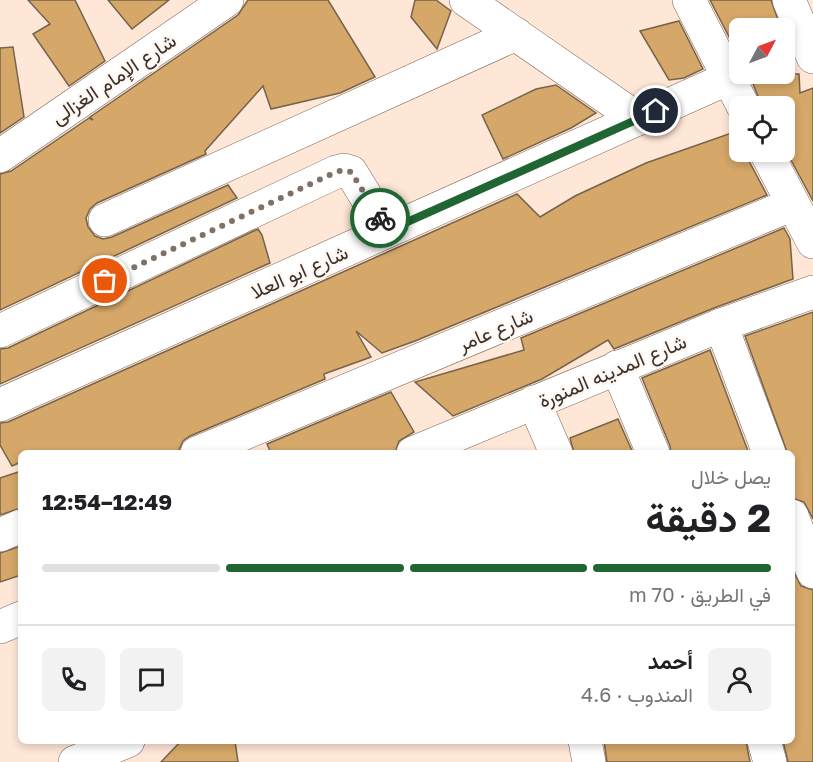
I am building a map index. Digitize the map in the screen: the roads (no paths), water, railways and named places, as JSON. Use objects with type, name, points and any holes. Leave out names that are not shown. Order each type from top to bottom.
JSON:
[{"type":"street","name":"شارع الإمام الغزالى","points":[[0,156],[227,0]]},
{"type":"street","points":[[466,0],[638,119]]},
{"type":"street","points":[[688,0],[729,78]]},
{"type":"street","points":[[789,0],[813,57]]},
{"type":"street","points":[[105,220],[516,34]]},
{"type":"street","name":"شارع ابو العلا","points":[[0,405],[729,78]]},
{"type":"street","points":[[771,162],[813,242]]},
{"type":"street","points":[[0,331],[336,172],[344,170],[351,172],[387,231]]},
{"type":"street","name":"شارع عامر","points":[[204,450],[793,204]]},
{"type":"street","name":"شارع المدينه المنورة","points":[[420,450],[721,325],[813,292]]},
{"type":"street","points":[[721,325],[768,450]]},
{"type":"street","points":[[617,368],[652,450]]},
{"type":"street","points":[[534,402],[555,450]]},
{"type":"street","points":[[795,524],[813,572]]},
{"type":"street","points":[[0,535],[18,527]]},
{"type":"street","points":[[0,627],[18,619]]},
{"type":"street","points":[[75,762],[120,744]]},
{"type":"street","points":[[586,744],[589,762]]},
{"type":"street","points":[[765,744],[770,762]]}]
